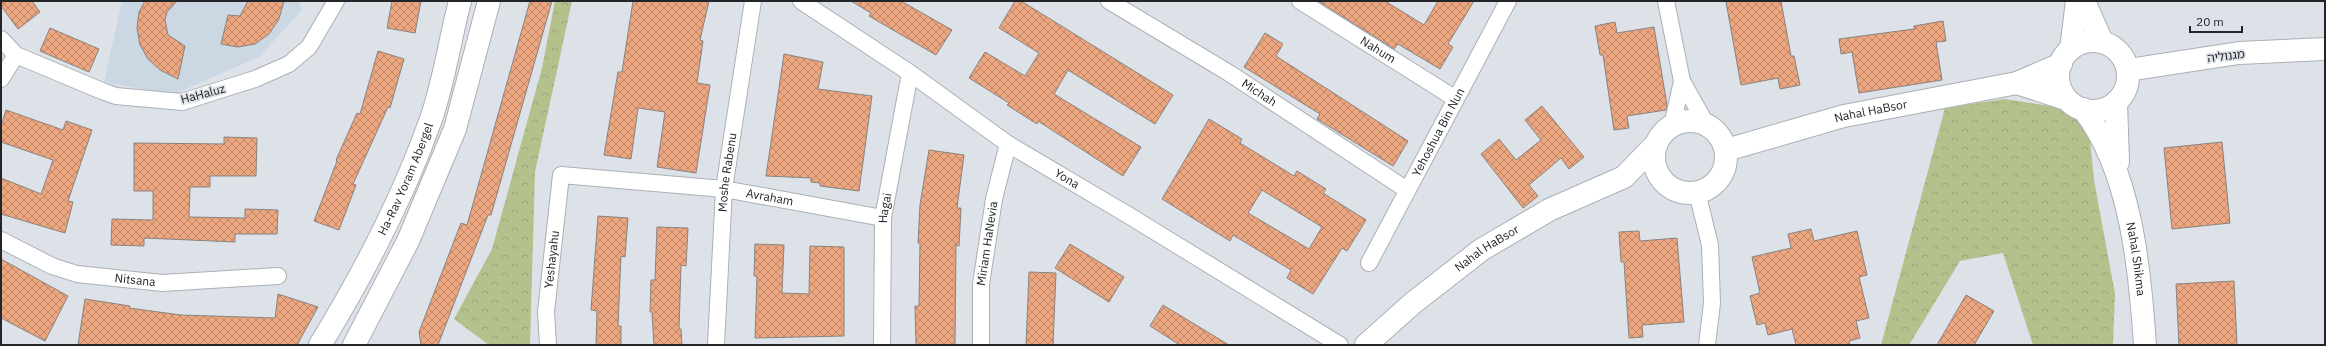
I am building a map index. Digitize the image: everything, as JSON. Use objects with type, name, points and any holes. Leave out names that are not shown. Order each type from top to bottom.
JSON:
[{"type":"street","name":"HaHaluz","points":[[1,39],[16,55],[116,96],[182,102],[255,79],[289,64],[309,47],[336,1]]},
{"type":"street","name":"Ha-Rav Yoram Abergel","points":[[320,345],[351,295],[383,233],[431,118],[460,1]]},
{"type":"street","points":[[354,345],[408,241],[455,129],[489,1]]},
{"type":"street","name":"Moshe Rabenu","points":[[716,345],[724,188],[753,1]]},
{"type":"street","name":"Yona","points":[[801,1],[910,73],[1008,144],[1128,215],[1340,345]]},
{"type":"street","name":"Michah","points":[[1108,1],[1229,73],[1407,190]]},
{"type":"street","name":"Nahum","points":[[1300,1],[1456,99]]},
{"type":"street","name":"Yehoshua Bin Nun","points":[[1369,263],[1508,1]]},
{"type":"street","points":[[1666,1],[1682,81],[1706,124],[1719,135],[1726,150],[1726,163],[1722,174],[1716,182],[1707,189],[1697,192],[1676,190],[1664,181],[1655,163],[1657,143],[1664,132],[1672,126],[1688,121],[1706,124]]},
{"type":"street","points":[[2066,57],[2089,41],[2102,42],[2118,51],[2124,60],[2128,70],[2126,88],[2116,102],[2106,108],[2095,111],[2074,104],[2058,76],[2066,57],[2077,1]]},
{"type":"street","points":[[2084,1],[2102,42]]},
{"type":"street","name":"מגנוליה","points":[[2128,70],[2239,53],[2325,49]]},
{"type":"street","points":[[1,79],[16,55]]},
{"type":"street","name":"Nahal HaBsor","points":[[1726,150],[1844,116],[2017,83],[2066,57]]},
{"type":"street","name":"Hagai","points":[[882,345],[883,218],[910,73]]},
{"type":"street","points":[[1672,126],[1682,81]]},
{"type":"street","name":"Nahal HaBsor","points":[[2017,83],[2074,104]]},
{"type":"street","name":"Nahal Shikma","points":[[2116,102],[2118,175]]},
{"type":"street","name":"Nahal Shikma","points":[[2074,104],[2102,136],[2118,175],[2132,235],[2141,289],[2145,345]]},
{"type":"street","name":"Nahal HaBsor","points":[[1366,345],[1413,303],[1481,250],[1549,210],[1624,177],[1657,143]]},
{"type":"street","name":"Miriam HaNevia","points":[[981,345],[981,284],[994,199],[1008,144]]},
{"type":"street","name":"Avraham","points":[[561,175],[724,188],[883,218]]},
{"type":"street","name":"Yeshayahu","points":[[548,345],[546,312],[561,175]]},
{"type":"street","name":"Nahal HaBsor","points":[[1624,177],[1664,181]]},
{"type":"street","points":[[1697,192],[1710,245],[1712,303],[1707,345]]},
{"type":"street","name":"Nitsana","points":[[1,240],[52,266],[77,274],[162,283],[278,276]]},
{"type":"shaded area","points":[[122,1],[299,1],[302,10],[259,57],[172,95],[104,82]]},
{"type":"green space","points":[[555,1],[572,1],[535,172],[530,345],[489,345],[454,319],[492,249],[542,68]]},
{"type":"green space","points":[[2004,99],[2056,107],[2073,116],[2083,126],[2090,140],[2094,180],[2115,294],[2113,345],[2033,345],[2003,253],[1960,261],[1909,345],[1881,345],[1945,108]]},
{"type":"building","points":[[1,1],[32,1],[40,12],[18,29],[1,6]]},
{"type":"building","points":[[145,1],[177,1],[167,12],[165,20],[168,35],[185,46],[178,79],[160,70],[148,59],[140,45],[137,28],[139,12]]},
{"type":"building","points":[[248,1],[284,1],[279,19],[269,34],[255,44],[238,47],[221,44],[228,15],[240,16]]},
{"type":"building","points":[[392,1],[421,1],[415,33],[387,28]]},
{"type":"building","points":[[530,1],[552,1],[491,215],[488,215],[438,345],[421,345],[419,332],[461,223],[467,225]]},
{"type":"building","points":[[633,1],[709,1],[700,40],[703,41],[697,83],[710,85],[696,173],[657,167],[665,112],[638,108],[631,159],[604,155],[618,72],[622,72]]},
{"type":"building","points":[[851,1],[901,1],[952,30],[936,55],[869,16],[871,13]]},
{"type":"building","points":[[1015,1],[1021,1],[1173,95],[1155,124],[1068,70],[1054,94],[1141,147],[1123,176],[1038,121],[1037,124],[1007,105],[1009,103],[969,78],[985,52],[1025,76],[1039,53],[999,28]]},
{"type":"building","points":[[1318,1],[1385,1],[1424,25],[1438,1],[1474,1],[1448,44],[1453,47],[1440,69],[1398,44],[1394,49]]},
{"type":"building","points":[[1781,1],[1791,56],[1794,56],[1800,85],[1780,89],[1778,78],[1741,85],[1726,2]]},
{"type":"building","points":[[1943,21],[1946,41],[1936,42],[1942,80],[1859,93],[1852,52],[1841,54],[1839,39],[1914,29],[1914,26]]},
{"type":"building","points":[[1615,22],[1617,33],[1654,27],[1667,105],[1666,110],[1627,116],[1629,128],[1614,130],[1603,55],[1600,55],[1595,26]]},
{"type":"building","points":[[50,28],[99,49],[89,72],[40,51]]},
{"type":"building","points":[[1265,33],[1283,44],[1276,56],[1408,141],[1393,166],[1317,119],[1320,114],[1244,67]]},
{"type":"building","points":[[378,51],[404,59],[390,108],[388,107],[353,184],[356,185],[339,230],[314,221],[337,161],[336,160],[357,113],[360,114]]},
{"type":"building","points":[[784,54],[823,62],[818,89],[872,96],[859,191],[820,186],[820,183],[811,182],[811,178],[766,176]]},
{"type":"building","points":[[1542,106],[1584,157],[1569,169],[1561,158],[1529,185],[1538,196],[1523,208],[1481,154],[1499,139],[1516,160],[1541,140],[1525,120]]},
{"type":"building","points":[[6,110],[63,130],[66,121],[92,130],[68,201],[73,202],[65,233],[1,214],[1,178],[41,194],[53,160],[1,142],[1,126]]},
{"type":"building","points":[[1209,119],[1242,139],[1240,143],[1294,176],[1297,171],[1326,189],[1323,193],[1366,220],[1347,251],[1342,248],[1313,294],[1287,278],[1291,270],[1233,235],[1230,241],[1162,199]],"holes":[[[1262,190],[1322,227],[1309,249],[1248,213]]]},
{"type":"building","points":[[224,137],[257,138],[256,176],[210,176],[210,187],[190,187],[189,217],[245,218],[245,209],[278,210],[277,234],[235,234],[235,242],[144,238],[144,246],[111,245],[112,219],[153,220],[153,191],[134,191],[134,143],[224,144]]},
{"type":"building","points":[[2222,142],[2230,223],[2172,229],[2164,148]]},
{"type":"building","points":[[929,150],[964,155],[957,208],[961,208],[959,246],[956,245],[955,345],[916,345],[915,306],[919,306],[920,243],[918,243],[920,205]]},
{"type":"building","points":[[598,216],[628,218],[625,257],[621,256],[618,326],[621,326],[621,345],[596,345],[597,311],[591,310]]},
{"type":"building","points":[[657,227],[688,228],[686,266],[681,265],[679,329],[681,329],[682,345],[654,345],[652,312],[650,312],[651,280],[655,280]]},
{"type":"building","points":[[1811,229],[1814,241],[1857,231],[1867,275],[1859,277],[1869,318],[1856,321],[1860,338],[1849,341],[1850,345],[1796,345],[1792,329],[1768,335],[1765,323],[1757,325],[1750,296],[1760,293],[1752,257],[1791,248],[1788,234]]},
{"type":"building","points":[[1639,231],[1640,241],[1677,238],[1684,322],[1642,325],[1643,337],[1629,338],[1624,262],[1621,262],[1619,232]]},
{"type":"building","points":[[755,244],[784,245],[782,293],[809,294],[810,246],[844,247],[844,336],[755,338],[757,276],[754,276]]},
{"type":"building","points":[[1070,244],[1124,277],[1109,302],[1055,268]]},
{"type":"building","points":[[1,259],[68,296],[45,341],[1,318]]},
{"type":"building","points":[[1029,272],[1056,273],[1053,345],[1026,345]]},
{"type":"building","points":[[2234,281],[2237,345],[2179,345],[2176,284]]},
{"type":"building","points":[[278,294],[318,307],[297,345],[78,345],[85,299],[130,306],[129,308],[181,315],[275,318]]},
{"type":"building","points":[[1966,295],[1994,311],[1974,345],[1937,345]]},
{"type":"building","points":[[1163,305],[1229,345],[1180,345],[1150,326]]}]
